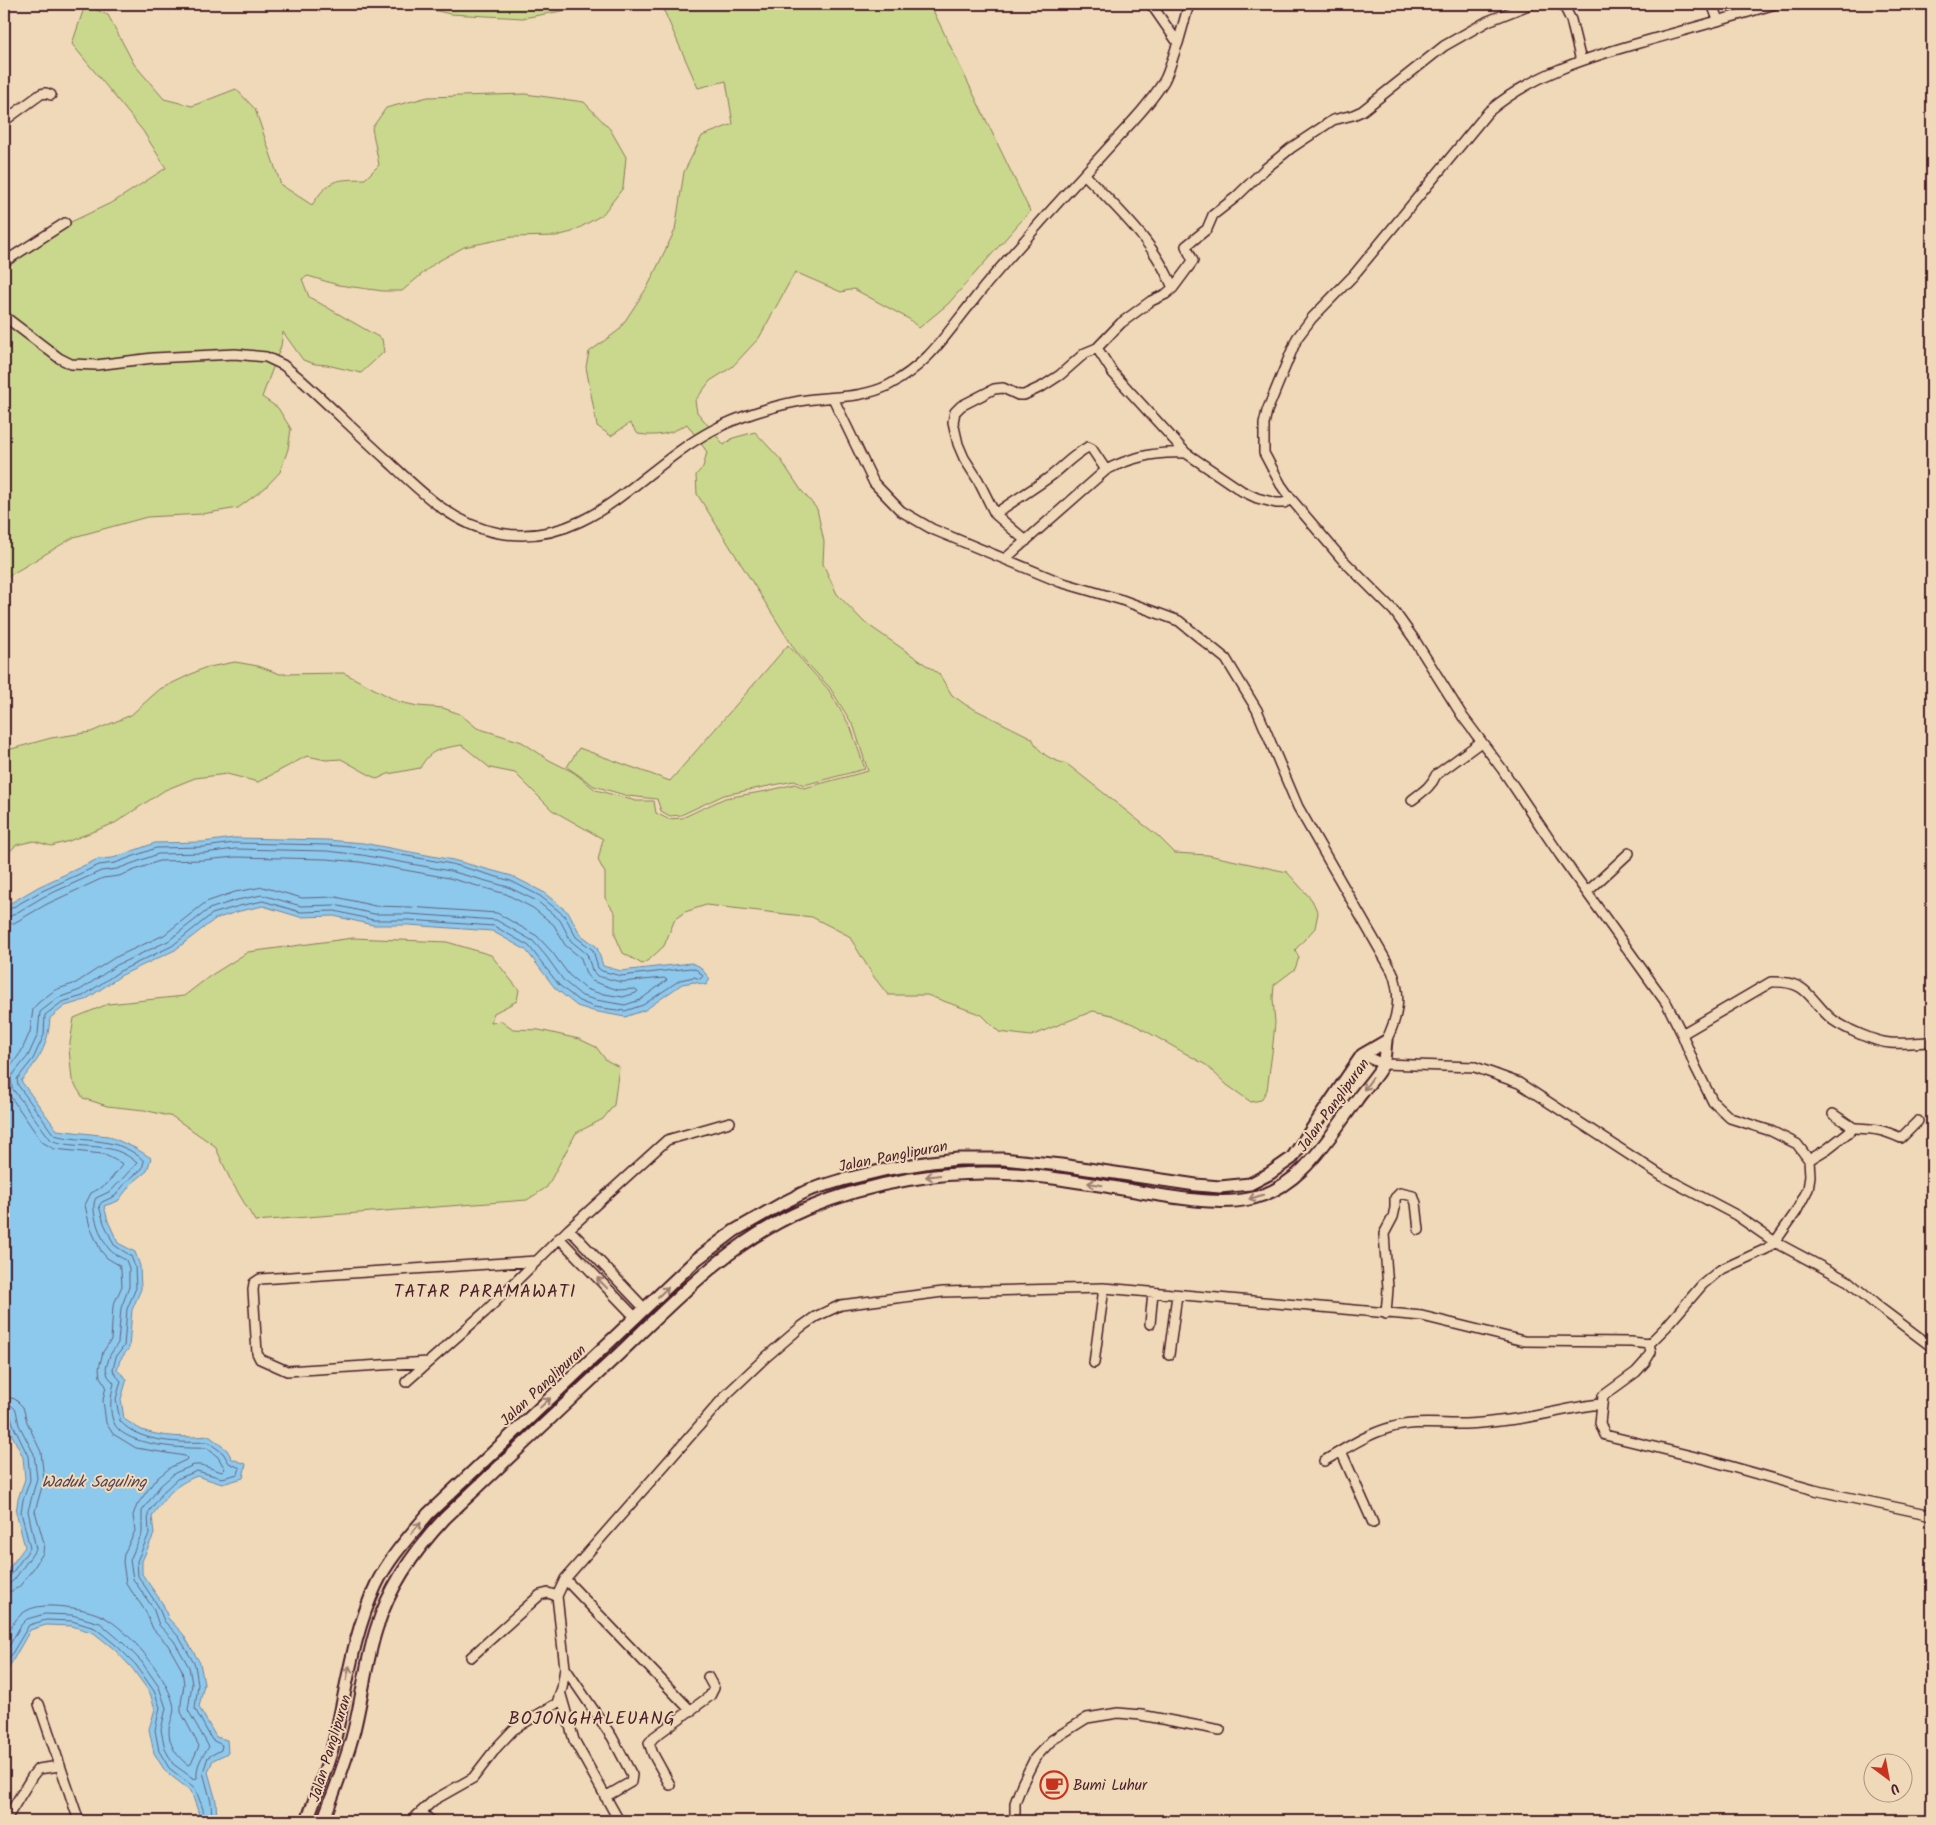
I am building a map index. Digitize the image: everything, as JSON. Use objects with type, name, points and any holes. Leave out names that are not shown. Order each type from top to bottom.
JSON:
[{"type":"main road","name":"Jalan Panglipuran","points":[[307,1821],[334,1741],[364,1612],[377,1583],[396,1551],[428,1514],[697,1259],[734,1231],[782,1203],[810,1190],[869,1174],[930,1162],[987,1159],[1061,1165],[1196,1186],[1220,1187],[1250,1184],[1292,1158],[1362,1054],[1386,1041]]},
{"type":"main road","name":"Jalan Panglipuran","points":[[322,1821],[352,1737],[377,1625],[403,1570],[425,1539],[531,1436],[716,1263],[742,1243],[776,1222],[838,1196],[876,1186],[926,1177],[994,1173],[1057,1179],[1212,1201],[1248,1200],[1272,1192],[1292,1180],[1311,1161],[1383,1064],[1386,1041]]},
{"type":"main road","points":[[1057,1179],[1061,1165]]},
{"type":"main road","points":[[521,1426],[531,1436]]},
{"type":"street","points":[[1151,4],[1178,43]]},
{"type":"street","points":[[4,316],[59,358],[72,364],[96,365],[153,358],[235,354],[266,357],[283,365],[298,377],[422,493],[445,512],[460,520],[496,532],[519,535],[545,534],[578,524],[622,496],[687,446],[730,422],[800,401],[833,398],[886,387],[917,368],[945,338],[973,300],[1025,239],[1132,121],[1165,79],[1189,4]]},
{"type":"street","points":[[1026,541],[995,514],[978,480],[964,458],[958,444],[953,422],[955,412],[961,406],[994,389],[1003,388],[1024,396],[1060,375],[1085,353],[1097,348],[1121,323],[1151,301],[1166,294],[1193,261],[1186,246],[1207,229],[1213,215],[1291,148],[1333,120],[1362,111],[1444,46],[1488,21],[1531,4]]},
{"type":"street","points":[[1563,4],[1570,20],[1580,62]]},
{"type":"street","points":[[1712,4],[1718,20]]},
{"type":"street","points":[[411,1821],[434,1800],[473,1778],[513,1730],[557,1702],[560,1695],[564,1668],[557,1596],[565,1579],[727,1394],[801,1327],[822,1313],[841,1305],[856,1302],[912,1295],[1044,1288],[1104,1288],[1422,1316],[1524,1341],[1631,1342],[1649,1344],[1666,1328],[1702,1285],[1720,1270],[1766,1249],[1775,1242],[1796,1212],[1808,1189],[1810,1176],[1809,1160],[1798,1144],[1770,1130],[1730,1118],[1720,1110],[1707,1091],[1667,1004],[1502,769],[1463,717],[1420,647],[1394,611],[1342,559],[1276,477],[1264,452],[1264,432],[1267,411],[1297,338],[1312,318],[1359,269],[1488,112],[1511,93],[1580,62],[1618,48],[1775,4]]},
{"type":"street","points":[[4,121],[41,94],[51,95]]},
{"type":"street","points":[[1084,174],[1136,228],[1162,266],[1172,288]]},
{"type":"street","points":[[4,262],[65,223]]},
{"type":"street","points":[[1097,348],[1113,373],[1186,453],[1242,491],[1257,498],[1276,503],[1284,503],[1292,499]]},
{"type":"street","points":[[833,398],[874,483],[901,511],[932,529],[1060,582],[1122,600],[1178,621],[1226,659],[1257,710],[1298,808],[1392,971],[1398,985],[1398,1004],[1393,1026],[1386,1041]]},
{"type":"street","points":[[995,514],[1033,489],[1063,464],[1088,447],[1092,449],[1106,470]]},
{"type":"street","points":[[1005,559],[1106,470],[1121,462],[1144,455],[1174,452],[1186,453]]},
{"type":"street","points":[[1412,800],[1428,788],[1436,775],[1481,742]]},
{"type":"street","points":[[1587,892],[1629,853]]},
{"type":"street","points":[[1682,1034],[1771,982],[1780,981],[1802,988],[1833,1020],[1864,1035],[1888,1043],[1932,1042]]},
{"type":"street","points":[[1362,1054],[1383,1064],[1475,1068],[1519,1083],[1662,1176],[1736,1215],[1775,1242],[1848,1282],[1932,1347]]},
{"type":"street","points":[[1833,1114],[1854,1128],[1873,1128],[1886,1131],[1901,1138],[1918,1121]]},
{"type":"street","points":[[406,1382],[485,1312],[559,1238],[667,1140],[730,1122]]},
{"type":"street","points":[[1809,1160],[1854,1128]]},
{"type":"street","points":[[1386,1314],[1388,1288],[1384,1234],[1393,1217],[1395,1198],[1400,1193],[1413,1196],[1416,1203],[1419,1230]]},
{"type":"street","points":[[569,1229],[645,1309]]},
{"type":"street","points":[[559,1238],[636,1318]]},
{"type":"street","points":[[428,1362],[287,1371],[260,1359],[257,1353],[254,1283],[260,1279],[536,1261]]},
{"type":"street","points":[[1094,1363],[1104,1288]]},
{"type":"street","points":[[1150,1324],[1153,1292]]},
{"type":"street","points":[[1168,1355],[1177,1295]]},
{"type":"street","points":[[1649,1344],[1651,1352],[1646,1362],[1636,1372],[1603,1396],[1600,1423],[1602,1432],[1610,1438],[1708,1460],[1814,1490],[1932,1515]]},
{"type":"street","points":[[1324,1461],[1376,1432],[1402,1425],[1426,1423],[1463,1424],[1498,1421],[1532,1417],[1601,1404]]},
{"type":"street","points":[[1341,1451],[1373,1523]]},
{"type":"street","points":[[565,1579],[691,1711]]},
{"type":"street","points":[[471,1657],[540,1595],[548,1593],[557,1596]]},
{"type":"street","points":[[564,1668],[612,1737],[632,1775],[631,1782],[605,1796]]},
{"type":"street","points":[[670,1785],[649,1743],[654,1737],[691,1711],[713,1692],[714,1688],[708,1678]]},
{"type":"street","points":[[560,1695],[574,1740],[618,1819]]},
{"type":"street","points":[[39,1704],[79,1821]]},
{"type":"street","points":[[1015,1821],[1015,1803],[1035,1758],[1052,1740],[1087,1718],[1118,1713],[1220,1730]]},
{"type":"street","points":[[5,1821],[38,1769],[60,1766]]},
{"type":"street","points":[[421,1812],[431,1821]]},
{"type":"green space","points":[[408,4],[586,4],[578,8],[523,18],[450,14]]},
{"type":"green space","points":[[661,4],[930,4],[1030,211],[948,304],[919,328],[909,319],[854,289],[841,292],[795,272],[759,338],[732,367],[710,381],[695,401],[697,412],[724,445],[733,438],[755,432],[781,460],[801,490],[817,509],[824,542],[823,564],[837,594],[864,622],[939,674],[952,695],[966,705],[1032,738],[1042,752],[1056,761],[1067,764],[1158,836],[1175,853],[1208,855],[1287,872],[1312,900],[1318,913],[1315,928],[1295,950],[1299,957],[1295,969],[1274,985],[1275,1023],[1272,1053],[1267,1090],[1261,1100],[1251,1102],[1227,1085],[1206,1065],[1135,1025],[1112,1015],[1093,1011],[1031,1036],[999,1032],[982,1015],[927,995],[888,995],[874,977],[849,936],[812,917],[706,905],[685,912],[675,919],[664,946],[642,964],[623,953],[615,935],[615,913],[605,898],[605,873],[598,860],[603,839],[552,810],[515,773],[490,768],[462,745],[437,750],[424,761],[420,768],[388,774],[377,779],[341,759],[326,760],[307,756],[258,782],[227,774],[195,778],[165,790],[115,823],[51,846],[34,841],[16,845],[4,858],[4,751],[51,738],[91,732],[131,715],[160,689],[204,668],[235,662],[258,666],[280,674],[344,673],[399,702],[443,708],[460,714],[477,728],[522,742],[549,760],[573,772],[596,790],[636,801],[654,801],[656,813],[668,819],[682,818],[725,798],[795,784],[804,788],[868,771],[854,727],[830,688],[795,650],[697,494],[696,475],[703,467],[707,452],[687,424],[658,435],[638,434],[630,423],[611,436],[597,426],[586,367],[589,352],[619,330],[648,286],[675,230],[684,172],[702,136],[733,124],[726,81],[698,88]]},
{"type":"green space","points":[[85,5],[108,15],[134,64],[164,99],[192,106],[236,89],[255,109],[281,185],[312,205],[324,190],[334,182],[365,179],[379,165],[372,128],[386,108],[428,97],[525,94],[584,102],[610,129],[626,157],[623,188],[602,215],[572,232],[556,236],[512,237],[464,247],[435,263],[402,291],[383,291],[338,285],[308,276],[302,279],[309,297],[382,339],[384,352],[361,373],[315,364],[303,360],[283,332],[281,346],[262,397],[278,408],[291,429],[288,449],[280,472],[265,488],[238,508],[202,514],[147,517],[74,537],[12,574],[4,582],[4,267],[71,222],[115,201],[166,168],[143,131],[72,44]]},
{"type":"green space","points":[[788,645],[828,689],[851,728],[865,769],[804,785],[794,781],[724,795],[681,815],[670,816],[661,811],[657,799],[628,796],[594,786],[567,767],[579,748],[670,781]]},
{"type":"green space","points":[[353,938],[447,942],[491,955],[519,990],[517,1001],[494,1013],[491,1022],[502,1021],[513,1029],[539,1030],[579,1039],[596,1047],[606,1060],[619,1067],[614,1105],[603,1119],[576,1133],[547,1187],[527,1200],[255,1221],[230,1179],[215,1146],[173,1117],[144,1110],[107,1106],[83,1098],[72,1080],[69,1049],[74,1018],[108,1004],[184,996],[210,976],[248,952]]},
{"type":"water","name":"Waduk Saguling","points":[[234,838],[327,840],[363,843],[453,860],[512,876],[543,892],[569,913],[580,934],[597,947],[603,966],[621,971],[691,963],[699,966],[710,979],[706,985],[694,982],[682,984],[645,1010],[625,1017],[577,1006],[555,988],[526,950],[492,931],[409,925],[373,925],[334,916],[300,917],[263,906],[215,919],[175,950],[122,975],[85,1000],[65,1006],[50,1018],[45,1045],[33,1066],[21,1081],[57,1130],[108,1136],[135,1148],[151,1158],[147,1171],[131,1184],[118,1201],[104,1206],[108,1221],[118,1243],[135,1252],[140,1266],[141,1289],[132,1310],[129,1348],[120,1360],[117,1370],[127,1379],[121,1399],[124,1419],[142,1430],[166,1436],[209,1436],[227,1450],[232,1459],[246,1464],[243,1478],[222,1484],[197,1476],[176,1487],[152,1516],[154,1534],[142,1561],[142,1574],[163,1604],[168,1618],[183,1634],[200,1663],[204,1684],[199,1707],[216,1737],[227,1740],[228,1753],[213,1760],[208,1772],[216,1801],[217,1821],[199,1821],[198,1811],[191,1791],[165,1771],[154,1753],[149,1729],[155,1709],[150,1693],[132,1668],[114,1649],[94,1633],[72,1626],[46,1625],[30,1630],[4,1676],[4,1575],[25,1547],[16,1512],[25,1479],[23,1457],[9,1429],[4,1409],[4,907],[38,887],[98,859],[113,858],[155,843],[203,842]]},
{"type":"place","name":"Bumi Luhur","points":[[1054,1785]]},
{"type":"district","name":"TATAR PARAMAWATI","points":[[485,1291]]},
{"type":"district","name":"BOJONGHALEUANG","points":[[592,1718]]}]
